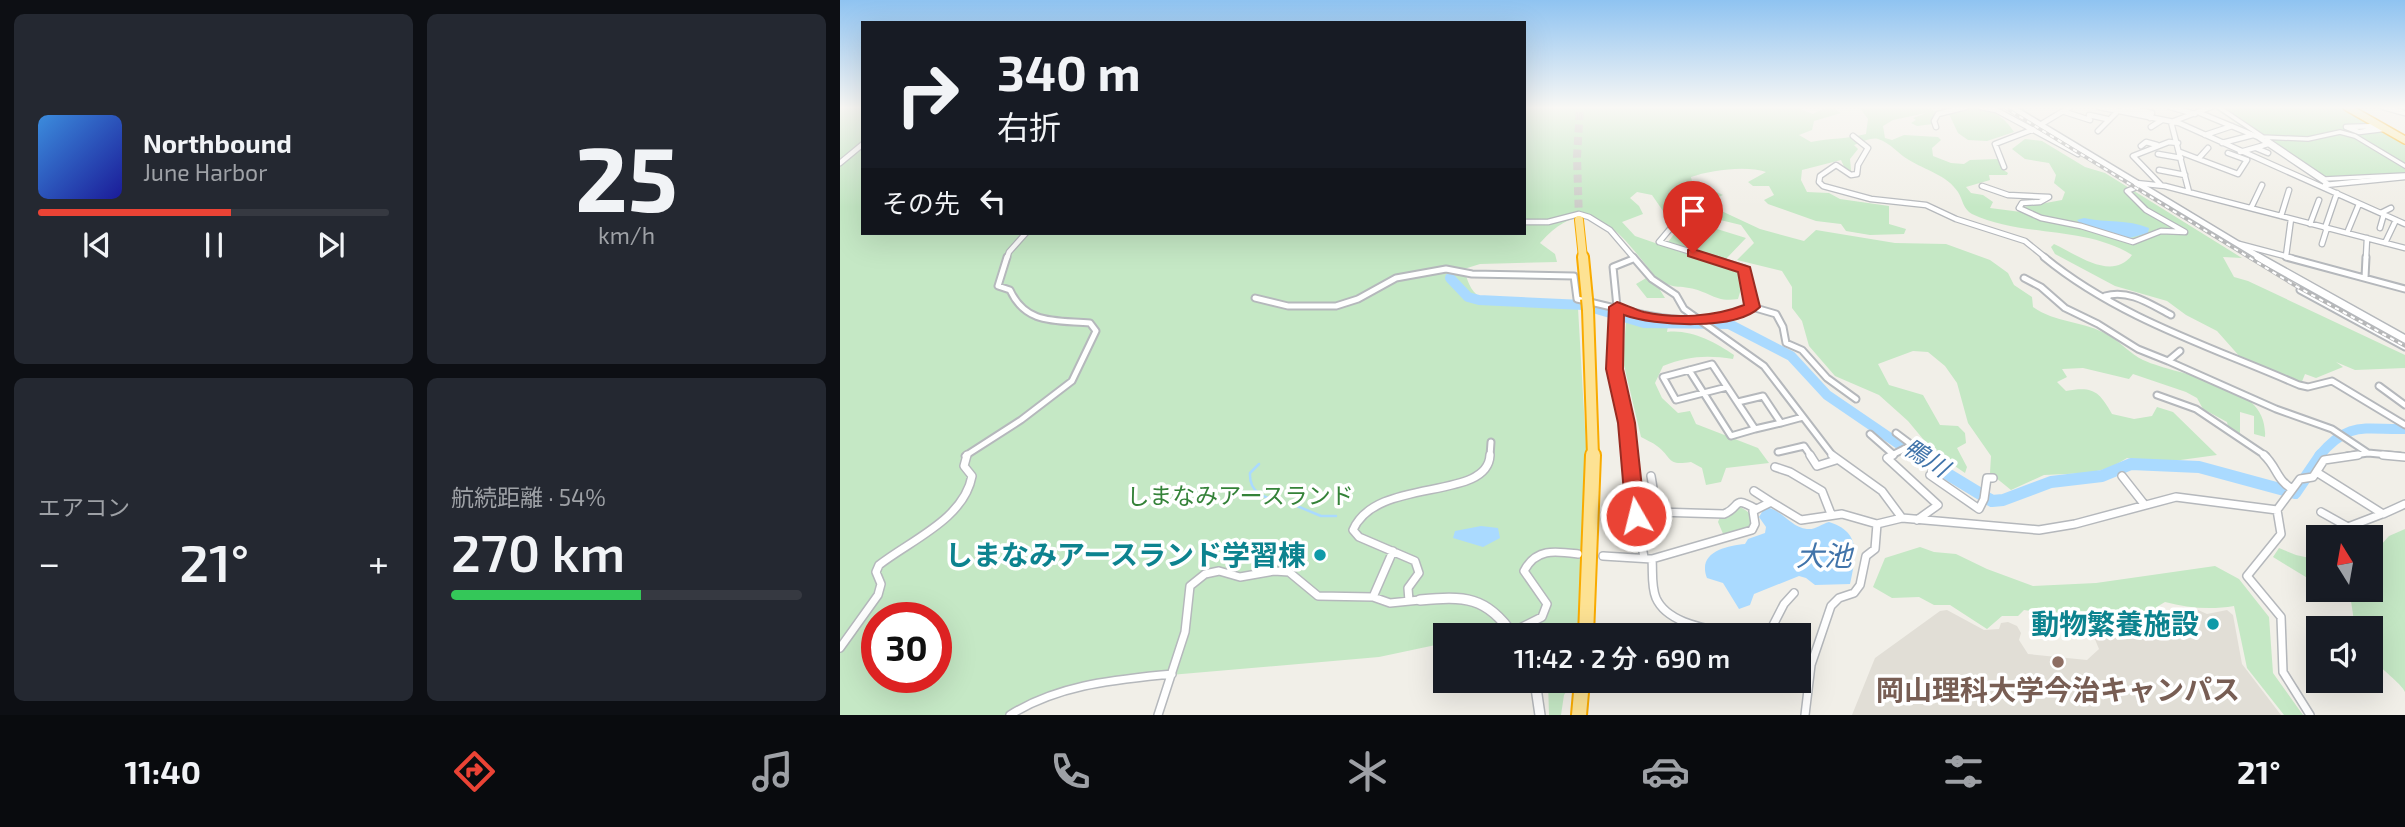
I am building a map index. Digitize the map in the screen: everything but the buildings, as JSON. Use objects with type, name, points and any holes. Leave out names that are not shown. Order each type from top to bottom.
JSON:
[{"type":"highway","points":[[1579,220],[1588,304],[1595,426],[1587,623]]},
{"type":"highway","points":[[1579,715],[1581,693]]},
{"type":"street","points":[[1856,140],[1868,148],[1858,165],[1857,174],[1851,175],[1836,165],[1820,176],[1819,182],[1823,186],[1871,199],[1926,205],[1956,219],[2025,241],[2073,281],[2168,332],[2207,345],[2292,383],[2308,387],[2332,381],[2405,425]]},
{"type":"street","points":[[2002,140],[1995,144],[2004,167]]},
{"type":"street","points":[[2053,140],[2078,154]]},
{"type":"street","points":[[2066,140],[2235,243],[2405,339]]},
{"type":"street","points":[[2216,140],[2308,181],[2325,185],[2405,176]]},
{"type":"street","points":[[2222,143],[2233,140]]},
{"type":"street","points":[[2262,140],[2337,193],[2405,224]]},
{"type":"street","points":[[2267,140],[2325,179],[2405,176]]},
{"type":"street","points":[[2362,140],[2405,166]]},
{"type":"street","points":[[2141,146],[2146,142],[2159,145]]},
{"type":"street","points":[[2161,185],[2133,156],[2169,142],[2178,143],[2189,192]]},
{"type":"street","points":[[2220,167],[2228,153],[2268,144]]},
{"type":"street","points":[[840,163],[861,146]]},
{"type":"street","points":[[2199,158],[2208,148]]},
{"type":"street","points":[[2256,148],[2268,153]]},
{"type":"street","points":[[2158,154],[2199,158],[2238,174],[2247,160],[2228,153]]},
{"type":"street","points":[[2210,162],[2213,155]]},
{"type":"street","points":[[2159,170],[2185,175]]},
{"type":"street","points":[[2307,190],[2308,181]]},
{"type":"street","points":[[2136,183],[2161,185],[2405,248]]},
{"type":"street","points":[[1982,186],[2008,195],[2049,197],[2040,202],[2018,205],[2019,208],[2041,218],[2081,226],[2127,241],[2133,242],[2161,231],[2185,232],[2146,210],[2127,191],[2137,187],[2136,183]]},
{"type":"street","points":[[2251,208],[2262,185]]},
{"type":"street","points":[[2281,216],[2289,190]]},
{"type":"street","points":[[2248,191],[2258,194]]},
{"type":"street","points":[[2322,244],[2325,242],[2326,228],[2337,193]]},
{"type":"street","points":[[2310,224],[2319,200]]},
{"type":"street","points":[[2347,233],[2359,204]]},
{"type":"street","points":[[2380,228],[2383,214],[2391,208]]},
{"type":"street","points":[[1526,222],[1548,222],[1584,215],[1610,230],[1633,259],[1642,264],[1651,279],[1676,295],[1684,309],[1764,366],[1836,460],[1882,491],[1902,519]]},
{"type":"street","points":[[2287,256],[2291,219]]},
{"type":"street","points":[[2385,243],[2396,220]]},
{"type":"street","points":[[1675,223],[1659,242],[1745,270],[1752,307]]},
{"type":"street","points":[[840,648],[878,595],[881,584],[876,572],[879,565],[942,521],[969,492],[972,476],[964,466],[965,456],[1021,420],[1072,381],[1080,368],[1080,360],[1088,342],[1095,336],[1096,331],[1090,323],[1044,320],[1027,313],[1014,303],[1010,290],[998,286],[1009,252],[1024,235]]},
{"type":"street","points":[[2365,278],[2367,238]]},
{"type":"street","points":[[2235,243],[2405,289]]},
{"type":"street","points":[[1633,259],[1613,267],[1617,307],[1615,369],[1627,423],[1632,495],[1644,557]]},
{"type":"street","points":[[1255,298],[1288,306],[1336,306],[1358,299],[1396,278],[1446,270],[1472,274],[1574,275],[1577,299],[1617,307],[1641,316],[1684,321],[1734,315],[1752,307],[1776,314],[1783,327],[1786,343],[1802,350],[1827,378],[1856,399]]},
{"type":"street","points":[[2024,278],[2041,287],[2065,308],[2098,324],[2138,349],[2276,409],[2332,429],[2368,453]]},
{"type":"street","points":[[2300,290],[2405,347]]},
{"type":"street","points":[[2114,303],[2105,296],[2112,292],[2135,297],[2171,315]]},
{"type":"street","points":[[2168,361],[2180,351]]},
{"type":"street","points":[[1727,387],[1676,400],[1662,377],[1712,364],[1755,429]]},
{"type":"street","points":[[1689,370],[1731,436],[1803,417]]},
{"type":"street","points":[[2379,387],[2405,405]]},
{"type":"street","points":[[1738,402],[1763,396],[1781,423]]},
{"type":"street","points":[[2157,396],[2196,409],[2257,448],[2272,462],[2281,482],[2292,489]]},
{"type":"street","points":[[1896,433],[1908,447],[1936,470],[1930,475],[1977,510],[1984,499],[1987,478],[1993,478]]},
{"type":"street","points":[[1870,434],[1938,505],[1917,520]]},
{"type":"street","points":[[1414,600],[1408,588],[1419,573],[1415,561],[1355,533],[1353,527],[1361,514],[1380,502],[1455,485],[1474,477],[1490,461],[1491,442]]},
{"type":"street","points":[[1778,453],[1804,446],[1817,466],[1836,460]]},
{"type":"street","points":[[1891,456],[1908,447]]},
{"type":"street","points":[[2310,715],[2283,672],[2281,617],[2248,576],[2281,534],[2277,510],[2300,479],[2313,477],[2324,460],[2368,453],[2405,457]]},
{"type":"street","points":[[1775,467],[1790,472],[1822,491],[1830,514]]},
{"type":"street","points":[[2318,472],[2383,514]]},
{"type":"street","points":[[1651,476],[1657,512],[1721,515],[1729,512],[1736,503],[1743,502],[1756,509]]},
{"type":"street","points":[[2122,476],[2144,505]]},
{"type":"street","points":[[1754,491],[1801,520],[1842,514],[1877,524],[1902,519],[2039,530],[2075,524],[2176,497],[2277,510]]},
{"type":"street","points":[[1603,556],[1652,559],[1752,530],[1755,524],[1753,511],[1771,502]]},
{"type":"street","points":[[2321,512],[2348,527],[2405,504]]},
{"type":"street","points":[[1805,715],[1811,665],[1831,606],[1839,598],[1854,593],[1860,585],[1866,556],[1875,549],[1877,524]]},
{"type":"street","points":[[1373,597],[1375,583],[1391,565],[1393,551]]},
{"type":"street","points":[[1532,623],[1542,617],[1546,604],[1543,595],[1525,576],[1527,562],[1535,554],[1549,551],[1578,554]]},
{"type":"street","points":[[1652,559],[1653,590],[1658,604],[1672,615],[1694,623]]},
{"type":"street","points":[[1158,715],[1185,632],[1189,586],[1205,574],[1219,571],[1240,577],[1253,577],[1273,571],[1289,572],[1318,596],[1373,597],[1390,603],[1453,597],[1481,602],[1505,623]]},
{"type":"street","points":[[1774,623],[1784,604],[1794,593]]},
{"type":"street","points":[[1010,715],[1031,700],[1074,685],[1172,674]]},
{"type":"street","points":[[1536,693],[1539,715]]},
{"type":"shaded area","name":"岡山理科大学今治キャンパス","points":[[2196,609],[2207,614],[2227,610],[2233,615],[2242,664],[2281,715],[1852,715],[1875,658],[1940,611],[1947,610],[1984,630],[1999,629],[2001,623],[2008,622],[2017,626],[2021,633],[2019,640],[2028,654],[2087,660],[2099,649],[2094,637],[2182,630],[2186,623],[2181,617],[2182,612]]},
{"type":"green space","name":"しまなみアースランド","points":[[840,140],[861,140],[861,235],[1526,235],[1526,140],[1866,140],[1854,145],[1858,149],[1850,159],[1851,171],[1846,171],[1841,160],[1802,170],[1801,180],[1807,192],[1829,193],[1840,199],[1889,206],[1889,224],[1906,229],[1904,234],[1870,235],[1846,231],[1841,224],[1816,221],[1768,204],[1764,200],[1774,195],[1769,186],[1753,186],[1748,182],[1766,172],[1758,170],[1728,169],[1708,172],[1691,177],[1693,186],[1708,188],[1723,195],[1712,200],[1715,208],[1760,229],[1804,241],[1816,230],[1895,243],[1946,244],[1990,260],[2008,273],[2014,285],[2032,297],[2033,307],[2060,319],[2099,330],[2143,360],[2220,384],[2253,404],[2263,418],[2265,437],[2254,434],[2254,416],[2240,412],[2240,435],[2229,431],[2227,422],[2203,409],[2197,398],[2186,392],[2133,374],[2129,379],[2083,368],[2062,369],[2067,377],[2057,382],[2066,391],[2083,389],[2094,392],[2112,414],[2134,419],[2152,416],[2157,407],[2173,412],[2217,455],[2166,462],[2127,458],[2110,468],[2088,473],[2044,475],[2011,490],[1990,473],[1991,456],[1968,423],[1957,383],[1945,366],[1928,352],[1913,351],[1878,364],[1889,385],[1923,395],[1940,425],[1958,426],[1965,433],[1966,443],[1957,448],[1967,467],[1965,473],[1933,451],[1908,421],[1879,395],[1835,376],[1809,346],[1802,321],[1792,308],[1792,287],[1782,271],[1737,260],[1754,243],[1741,225],[1691,213],[1680,219],[1663,211],[1652,195],[1637,192],[1630,198],[1643,214],[1622,222],[1635,236],[1736,271],[1743,282],[1738,299],[1718,298],[1696,289],[1667,284],[1660,290],[1665,298],[1647,298],[1636,284],[1653,274],[1615,231],[1588,217],[1574,219],[1558,227],[1540,243],[1555,254],[1557,262],[1480,264],[1464,269],[1474,292],[1490,301],[1501,304],[1578,308],[1586,447],[1580,623],[1433,623],[1433,646],[1379,657],[1112,680],[1031,700],[1009,715],[840,715]]},
{"type":"green space","points":[[1881,140],[1941,140],[1932,148],[1933,156],[1951,163],[1999,159],[2007,175],[1989,175],[1990,180],[1966,187],[1971,193],[1983,195],[1993,202],[1990,208],[2021,212],[2023,207],[2062,200],[2065,192],[2054,183],[2056,175],[2049,163],[2025,159],[2012,149],[2023,140],[2042,141],[2085,167],[2105,173],[2242,258],[2223,257],[2234,277],[2248,281],[2405,355],[2405,368],[2355,370],[2336,362],[2343,367],[2316,378],[2305,374],[2301,384],[2241,358],[2217,331],[2186,315],[2167,301],[2115,286],[2055,254],[2051,247],[2054,244],[2104,266],[2124,263],[2132,255],[2094,239],[2012,226],[1972,214],[1948,181],[1909,160]]},
{"type":"green space","points":[[2263,140],[2400,140],[2405,143],[2405,177],[2326,182]]},
{"type":"green space","points":[[1685,220],[1746,238],[1725,260],[1668,242]]},
{"type":"green space","points":[[1626,322],[1668,326],[1667,332],[1684,332],[1702,338],[1734,355],[1733,359],[1698,357],[1663,366],[1655,383],[1662,398],[1678,413],[1690,411],[1696,424],[1758,448],[1769,463],[1726,468],[1721,482],[1706,485],[1702,468],[1691,462],[1673,462],[1657,446],[1641,437],[1623,361]]},
{"type":"green space","points":[[1740,507],[1750,515],[1751,528],[1724,536],[1718,522],[1720,517]]},
{"type":"green space","points":[[2405,529],[2405,692],[2383,669],[2383,616],[2353,616],[2351,602],[2384,602],[2384,542],[2389,536]]},
{"type":"green space","points":[[1920,547],[1934,552],[1956,554],[2033,586],[2096,583],[2215,566],[2239,579],[2269,617],[2273,673],[2303,715],[2284,715],[2247,668],[2234,606],[2199,608],[2165,602],[2155,608],[2172,627],[2101,633],[2052,610],[2024,610],[2018,616],[2002,616],[1987,629],[1950,605],[1934,605],[1919,597],[1892,598],[1873,587],[1885,558]]},
{"type":"green space","points":[[2279,548],[2306,557],[2306,577],[2273,557]]},
{"type":"green space","points":[[1548,693],[1565,693],[1561,715],[1549,715]]},
{"type":"water","points":[[2084,218],[2133,223],[2149,228],[2148,233],[2126,239],[2081,224],[2077,220]]},
{"type":"water","name":"大池","points":[[1765,507],[1771,508],[1801,528],[1813,529],[1829,522],[1847,532],[1852,539],[1855,555],[1850,584],[1815,585],[1799,576],[1754,594],[1750,605],[1739,609],[1723,583],[1707,578],[1706,562],[1715,552],[1745,544],[1748,539],[1765,533],[1766,527],[1759,517]]},
{"type":"water","points":[[1481,526],[1498,528],[1500,538],[1483,547],[1453,538],[1455,531]]},
{"type":"waterway","name":"鴨川","points":[[1450,278],[1468,297],[1479,300],[1583,305],[1644,323],[1729,324],[1791,356],[1827,395],[1912,453]]},
{"type":"waterway","name":"鴨川","points":[[2319,456],[2339,437],[2358,429],[2405,429]]},
{"type":"waterway","name":"鴨川","points":[[1931,464],[1992,501],[2003,500],[2051,482],[2102,476],[2131,464],[2199,467],[2295,493],[2321,455]]},
{"type":"waterway","points":[[1259,464],[1250,473],[1252,485],[1263,496],[1281,502]]},
{"type":"waterway","points":[[1297,506],[1321,516],[1336,516]]},
{"type":"tunnel","points":[[1578,140],[1579,220]]},
{"type":"railway","points":[[2058,140],[2294,285],[2405,346]]},
{"type":"place","name":"しまなみアースランド学習棟","points":[[1320,555]]},
{"type":"place","name":"動物繁養施設","points":[[2213,624]]},
{"type":"place","name":"岡山理科大学今治キャンパス","points":[[2058,662]]},
{"type":"route","points":[[1636,516],[1627,423],[1615,369],[1617,307],[1641,316],[1668,317],[1684,321],[1734,315],[1752,307],[1747,294],[1745,270],[1693,253]]}]
